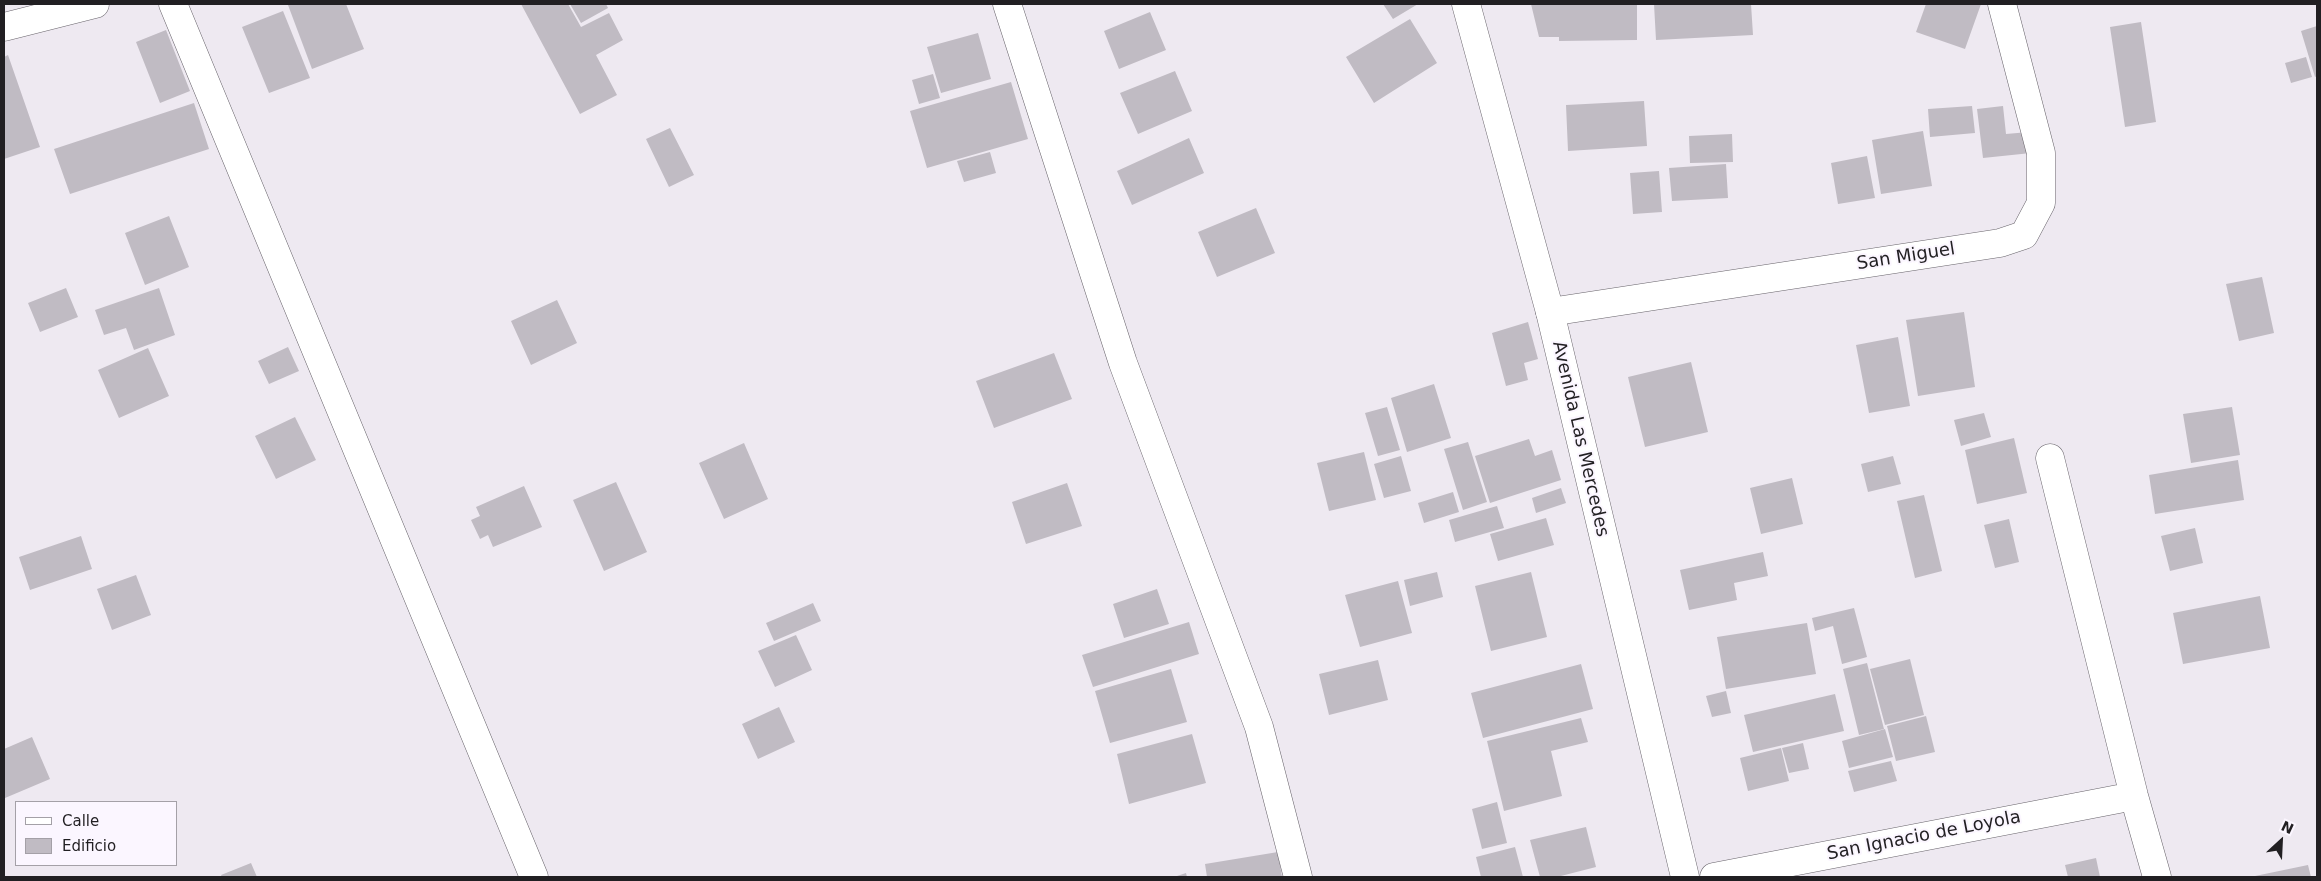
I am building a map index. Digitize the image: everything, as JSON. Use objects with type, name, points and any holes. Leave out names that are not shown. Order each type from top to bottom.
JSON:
[{"type":"street","points":[[4,27],[96,4]]},
{"type":"street","points":[[173,4],[534,877]]},
{"type":"street","points":[[1007,4],[1124,363],[1259,727],[1298,877]]},
{"type":"street","name":"Avenida Las Mercedes","points":[[1466,4],[1550,312],[1685,877]]},
{"type":"street","name":"San Miguel","points":[[1550,312],[2000,243],[2024,235],[2041,204],[2041,153],[2002,4]]},
{"type":"street","points":[[2050,458],[2134,796],[2157,877]]},
{"type":"street","name":"San Ignacio de Loyola","points":[[1714,877],[2134,796]]},
{"type":"building","points":[[346,4],[364,49],[312,69],[288,5]]},
{"type":"building","points":[[521,4],[568,4],[581,27],[609,13],[623,40],[596,55],[617,95],[580,114]]},
{"type":"building","points":[[570,4],[606,4],[608,8],[581,23]]},
{"type":"building","points":[[1383,4],[1418,4],[1393,19]]},
{"type":"building","points":[[1531,4],[1637,4],[1637,40],[1559,41],[1559,37],[1539,37]]},
{"type":"building","points":[[1654,4],[1751,4],[1753,35],[1656,40]]},
{"type":"building","points":[[1926,4],[1981,4],[1965,49],[1916,32]]},
{"type":"building","points":[[283,11],[310,78],[269,93],[242,27]]},
{"type":"building","points":[[1150,12],[1166,50],[1119,69],[1104,31]]},
{"type":"building","points":[[1410,19],[1437,63],[1374,103],[1346,57]]},
{"type":"building","points":[[2141,22],[2156,122],[2125,127],[2110,27]]},
{"type":"building","points":[[2317,26],[2317,76],[2315,77],[2301,31]]},
{"type":"building","points":[[166,30],[190,91],[160,103],[136,42]]},
{"type":"building","points":[[978,33],[991,79],[941,93],[927,47]]},
{"type":"building","points":[[8,55],[40,147],[4,159],[4,57]]},
{"type":"building","points":[[2306,57],[2312,77],[2291,83],[2285,63]]},
{"type":"building","points":[[1175,71],[1192,111],[1138,134],[1120,93]]},
{"type":"building","points":[[933,74],[940,98],[919,104],[912,80]]},
{"type":"building","points":[[1011,82],[1028,139],[927,168],[910,111]]},
{"type":"building","points":[[1644,101],[1647,146],[1568,151],[1566,105]]},
{"type":"building","points":[[194,103],[209,149],[70,194],[54,149]]},
{"type":"building","points":[[1972,106],[1975,133],[1930,137],[1928,109]]},
{"type":"building","points":[[2003,106],[2006,134],[2029,132],[2031,153],[1983,158],[1977,109]]},
{"type":"building","points":[[670,128],[694,175],[669,187],[646,139]]},
{"type":"building","points":[[1923,131],[1932,186],[1881,194],[1872,140]]},
{"type":"building","points":[[1732,134],[1733,162],[1690,163],[1689,136]]},
{"type":"building","points":[[1189,138],[1204,173],[1132,205],[1117,171]]},
{"type":"building","points":[[990,152],[996,173],[964,182],[957,161]]},
{"type":"building","points":[[1867,156],[1875,198],[1838,204],[1831,163]]},
{"type":"building","points":[[1726,164],[1728,198],[1672,201],[1669,168]]},
{"type":"building","points":[[1659,171],[1662,212],[1633,214],[1630,173]]},
{"type":"building","points":[[1256,208],[1275,253],[1217,277],[1198,232]]},
{"type":"building","points":[[169,216],[189,267],[145,285],[125,233]]},
{"type":"building","points":[[2262,277],[2274,333],[2239,341],[2226,284]]},
{"type":"building","points":[[66,288],[78,317],[40,332],[28,303]]},
{"type":"building","points":[[159,288],[175,335],[134,350],[126,328],[104,335],[95,310]]},
{"type":"building","points":[[557,300],[577,343],[531,365],[511,321]]},
{"type":"building","points":[[1964,312],[1975,387],[1918,396],[1906,320]]},
{"type":"building","points":[[1528,322],[1538,359],[1524,363],[1528,380],[1506,386],[1492,333]]},
{"type":"building","points":[[1898,337],[1910,406],[1869,413],[1856,345]]},
{"type":"building","points":[[288,347],[299,371],[269,384],[258,361]]},
{"type":"building","points":[[148,348],[169,396],[119,418],[98,370]]},
{"type":"building","points":[[1054,353],[1072,399],[994,428],[976,381]]},
{"type":"building","points":[[1691,362],[1708,432],[1645,447],[1628,377]]},
{"type":"building","points":[[1434,384],[1451,438],[1407,452],[1391,398]]},
{"type":"building","points":[[1387,407],[1400,450],[1378,456],[1365,413]]},
{"type":"building","points":[[2232,407],[2240,455],[2191,463],[2183,414]]},
{"type":"building","points":[[1984,413],[1991,437],[1961,446],[1954,420]]},
{"type":"building","points":[[295,417],[316,460],[276,479],[255,436]]},
{"type":"building","points":[[2014,438],[2027,493],[1977,504],[1965,450]]},
{"type":"building","points":[[1529,439],[1535,456],[1552,450],[1561,480],[1490,503],[1475,456]]},
{"type":"building","points":[[1468,442],[1487,502],[1463,510],[1444,449]]},
{"type":"building","points":[[744,443],[768,499],[724,519],[699,463]]},
{"type":"building","points":[[1364,452],[1376,500],[1329,511],[1317,463]]},
{"type":"building","points":[[1401,456],[1411,491],[1384,498],[1374,464]]},
{"type":"building","points":[[1893,456],[1901,484],[1868,492],[1861,464]]},
{"type":"building","points":[[2238,460],[2244,500],[2155,514],[2149,475]]},
{"type":"building","points":[[1792,478],[1803,524],[1761,534],[1750,488]]},
{"type":"building","points":[[616,482],[647,552],[604,571],[573,500]]},
{"type":"building","points":[[1067,483],[1082,526],[1026,544],[1012,502]]},
{"type":"building","points":[[524,486],[542,527],[493,547],[488,535],[480,539],[471,520],[480,516],[476,507]]},
{"type":"building","points":[[1561,488],[1566,503],[1536,513],[1532,498]]},
{"type":"building","points":[[1453,492],[1459,512],[1424,523],[1418,503]]},
{"type":"building","points":[[1924,495],[1942,571],[1915,578],[1897,501]]},
{"type":"building","points":[[1497,506],[1504,528],[1455,542],[1449,520]]},
{"type":"building","points":[[1546,518],[1554,545],[1498,561],[1490,534]]},
{"type":"building","points":[[2009,519],[2019,562],[1995,568],[1984,525]]},
{"type":"building","points":[[2195,528],[2203,563],[2170,571],[2161,536]]},
{"type":"building","points":[[81,536],[92,569],[30,590],[19,557]]},
{"type":"building","points":[[1763,552],[1768,576],[1734,583],[1737,600],[1689,610],[1680,570]]},
{"type":"building","points":[[1437,572],[1443,597],[1410,606],[1404,580]]},
{"type":"building","points":[[1531,572],[1547,637],[1491,651],[1475,586]]},
{"type":"building","points":[[136,575],[151,615],[112,630],[97,589]]},
{"type":"building","points":[[1398,581],[1412,633],[1360,647],[1345,595]]},
{"type":"building","points":[[1157,589],[1169,624],[1124,638],[1113,604]]},
{"type":"building","points":[[2260,596],[2270,648],[2183,664],[2173,613]]},
{"type":"building","points":[[813,603],[821,621],[774,641],[766,623]]},
{"type":"building","points":[[1854,608],[1867,657],[1842,664],[1833,626],[1815,631],[1812,618]]},
{"type":"building","points":[[1189,622],[1199,654],[1093,687],[1082,655]]},
{"type":"building","points":[[1807,623],[1816,674],[1726,689],[1717,637]]},
{"type":"building","points":[[796,635],[812,670],[775,687],[758,651]]},
{"type":"building","points":[[1910,659],[1924,715],[1885,725],[1870,669]]},
{"type":"building","points":[[1378,660],[1388,700],[1329,715],[1319,674]]},
{"type":"building","points":[[1867,663],[1884,729],[1859,735],[1843,669]]},
{"type":"building","points":[[1581,664],[1593,709],[1483,738],[1471,693]]},
{"type":"building","points":[[1171,669],[1187,722],[1110,743],[1095,691]]},
{"type":"building","points":[[1726,691],[1731,713],[1712,717],[1706,696]]},
{"type":"building","points":[[1835,694],[1844,731],[1753,752],[1744,715]]},
{"type":"building","points":[[779,707],[795,742],[758,759],[742,724]]},
{"type":"building","points":[[1926,716],[1935,752],[1896,761],[1887,726]]},
{"type":"building","points":[[1581,718],[1588,742],[1551,751],[1562,796],[1504,811],[1487,741]]},
{"type":"building","points":[[1885,729],[1893,757],[1849,768],[1842,741]]},
{"type":"building","points":[[1192,734],[1206,783],[1129,804],[1117,754]]},
{"type":"building","points":[[32,737],[50,779],[5,798],[4,749]]},
{"type":"building","points":[[1803,743],[1809,769],[1789,773],[1782,748]]},
{"type":"building","points":[[1781,748],[1789,781],[1748,791],[1740,758]]},
{"type":"building","points":[[1891,761],[1897,781],[1854,792],[1848,771]]},
{"type":"building","points":[[1497,802],[1507,843],[1482,849],[1472,809]]},
{"type":"building","points":[[1586,827],[1596,867],[1557,877],[1540,877],[1530,840]]},
{"type":"building","points":[[1515,847],[1523,877],[1481,877],[1476,857]]},
{"type":"building","points":[[1278,852],[1282,877],[1207,877],[1205,864]]},
{"type":"building","points":[[2096,858],[2100,877],[2068,877],[2065,865]]},
{"type":"building","points":[[251,863],[257,877],[222,877],[221,875]]},
{"type":"building","points":[[2308,865],[2311,877],[2255,876]]},
{"type":"building","points":[[1186,873],[1187,877],[1174,877]]}]
